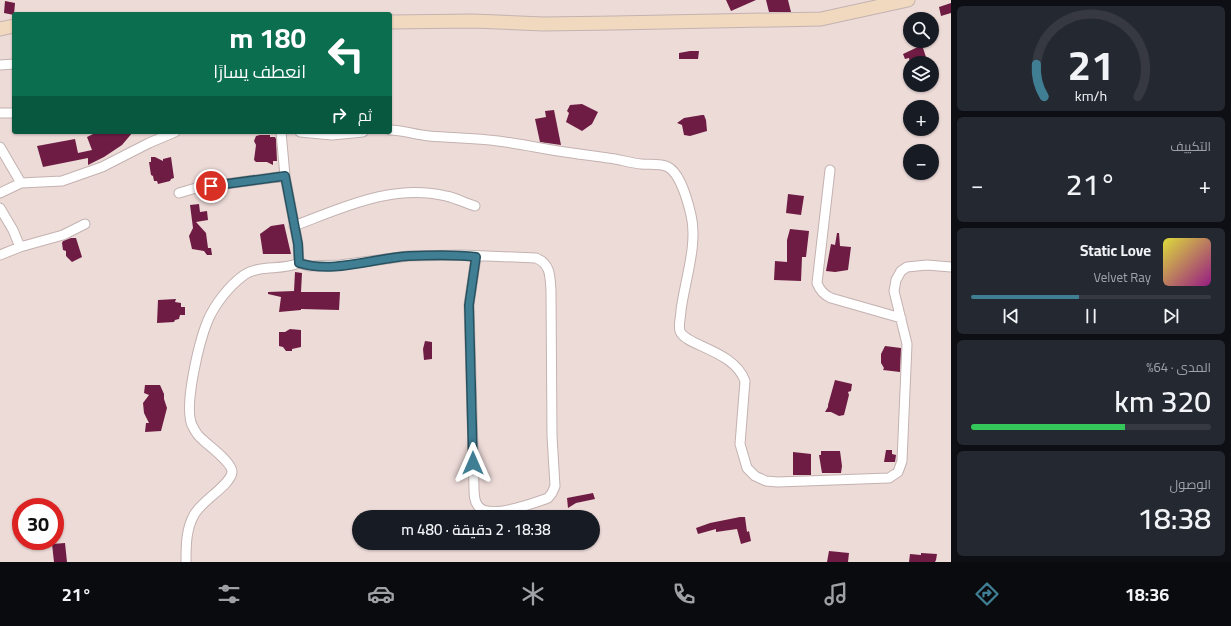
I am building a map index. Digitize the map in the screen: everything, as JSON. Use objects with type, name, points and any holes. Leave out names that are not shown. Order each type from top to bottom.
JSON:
[{"type":"street","points":[[392,22],[473,21],[543,24],[821,19],[908,0]]},
{"type":"street","points":[[0,29],[12,26]]},
{"type":"street","points":[[0,66],[12,64]]},
{"type":"street","points":[[0,113],[12,113]]},
{"type":"street","points":[[392,130],[427,136],[497,140],[572,153],[607,157],[641,164],[664,165],[669,167],[675,173],[684,194],[691,215],[693,227],[693,241],[683,298],[680,330],[684,337],[709,348],[732,362],[743,374],[745,381],[740,444],[742,454],[750,472],[766,481],[786,482],[889,478],[898,472],[902,461],[907,373],[907,344],[894,291],[896,280],[901,271],[906,267],[918,265],[951,267]]},
{"type":"street","points":[[0,193],[21,183],[62,181],[102,167],[143,145],[171,134]]},
{"type":"street","points":[[281,134],[285,176],[298,244],[299,263]]},
{"type":"street","points":[[321,134],[342,134]]},
{"type":"street","points":[[0,147],[21,183]]},
{"type":"street","points":[[830,170],[817,283],[819,288],[826,296],[831,298],[901,318]]},
{"type":"street","points":[[179,193],[196,188],[285,176]]},
{"type":"street","points":[[294,226],[361,200],[409,193],[430,193],[446,196],[475,206]]},
{"type":"street","points":[[0,208],[13,230],[20,246]]},
{"type":"street","points":[[0,255],[20,246],[63,235],[85,224]]},
{"type":"street","points":[[186,562],[188,528],[194,514],[202,504],[230,479],[232,473],[230,465],[200,438],[192,425],[189,416],[189,402],[195,369],[208,320],[232,285],[252,270],[263,268],[285,267],[299,263],[309,266],[340,265],[408,256],[476,257],[536,258],[543,261],[550,274],[555,486],[548,498],[495,513],[483,510],[478,506],[475,499],[469,305],[476,257]]},
{"type":"building","points":[[726,0],[756,0],[731,11]]},
{"type":"building","points":[[766,0],[788,0],[791,12],[769,12]]},
{"type":"building","points":[[5,1],[15,3],[14,12],[12,12],[12,15],[4,13]]},
{"type":"building","points":[[951,3],[951,13],[941,16],[939,7]]},
{"type":"building","points":[[916,48],[923,48],[926,56],[904,56],[903,54]]},
{"type":"building","points":[[699,51],[698,59],[679,59],[679,53]]},
{"type":"building","points":[[582,104],[598,112],[592,124],[582,131],[566,122],[569,113],[567,111],[570,105]]},
{"type":"building","points":[[554,110],[561,145],[540,142],[535,119],[546,117],[545,111]]},
{"type":"building","points":[[704,115],[707,131],[690,136],[684,135],[682,125],[677,123],[684,118]]},
{"type":"building","points":[[93,134],[131,134],[122,145],[104,157],[88,165],[88,158],[43,167],[37,146],[75,139],[78,153],[92,150],[87,137]]},
{"type":"building","points":[[270,135],[270,137],[275,137],[276,139],[277,161],[273,161],[273,165],[267,162],[256,162],[254,160],[256,145],[254,141],[256,136]]},
{"type":"building","points":[[151,157],[155,157],[163,161],[163,159],[171,157],[174,178],[170,181],[158,184],[157,181],[154,181],[153,176],[151,175],[149,162],[151,162]]},
{"type":"building","points":[[788,194],[804,196],[801,215],[786,213]]},
{"type":"building","points":[[199,204],[200,212],[207,211],[208,220],[196,222],[206,233],[208,248],[211,248],[212,255],[207,255],[204,251],[192,249],[189,236],[193,228],[190,205]]},
{"type":"building","points":[[284,224],[291,254],[263,254],[260,234],[271,226]]},
{"type":"building","points":[[790,229],[809,231],[806,257],[802,257],[801,281],[774,280],[775,261],[787,262],[787,240]]},
{"type":"building","points":[[837,233],[839,233],[840,246],[851,247],[848,270],[835,272],[826,271],[831,244],[835,245]]},
{"type":"building","points":[[76,238],[82,257],[72,262],[66,256],[66,251],[63,250],[62,243],[63,241]]},
{"type":"building","points":[[295,272],[302,273],[301,292],[340,292],[339,310],[301,309],[279,312],[281,297],[268,294],[268,292],[294,291]]},
{"type":"building","points":[[176,299],[175,302],[181,303],[181,307],[185,307],[185,315],[180,315],[179,319],[175,320],[174,322],[157,323],[158,300]]},
{"type":"building","points":[[290,329],[301,330],[301,347],[292,349],[292,351],[286,351],[283,347],[279,346],[279,332],[285,332]]},
{"type":"building","points":[[425,341],[432,342],[432,359],[424,360],[423,349]]},
{"type":"building","points":[[885,346],[901,348],[900,372],[883,370],[884,368],[881,363],[881,354]]},
{"type":"building","points":[[835,380],[852,384],[851,391],[848,392],[849,395],[844,415],[839,416],[831,412],[825,412],[828,407]]},
{"type":"building","points":[[145,385],[160,385],[164,394],[167,408],[161,431],[145,432],[146,423],[149,423],[144,413],[143,403],[149,395],[144,393]]},
{"type":"building","points":[[886,450],[892,450],[892,454],[896,455],[895,462],[884,462]]},
{"type":"building","points":[[821,451],[840,451],[842,466],[841,473],[822,473],[819,455],[821,455]]},
{"type":"building","points":[[793,452],[811,454],[811,475],[793,475]]},
{"type":"building","points":[[593,493],[595,499],[576,503],[568,508],[567,498]]},
{"type":"building","points":[[745,517],[747,532],[749,531],[751,541],[741,544],[737,529],[716,532],[716,529],[698,534],[696,528],[710,523]]},
{"type":"building","points":[[64,543],[67,562],[54,562],[53,550],[64,550]]},
{"type":"building","points":[[829,551],[849,553],[848,562],[827,562]]},
{"type":"building","points":[[921,553],[937,554],[935,562],[909,562],[910,554],[921,555]]},
{"type":"route","points":[[211,186],[285,176],[298,244],[299,263],[309,266],[340,265],[408,256],[464,255],[476,257],[470,289],[469,305],[473,404],[473,463]]}]
